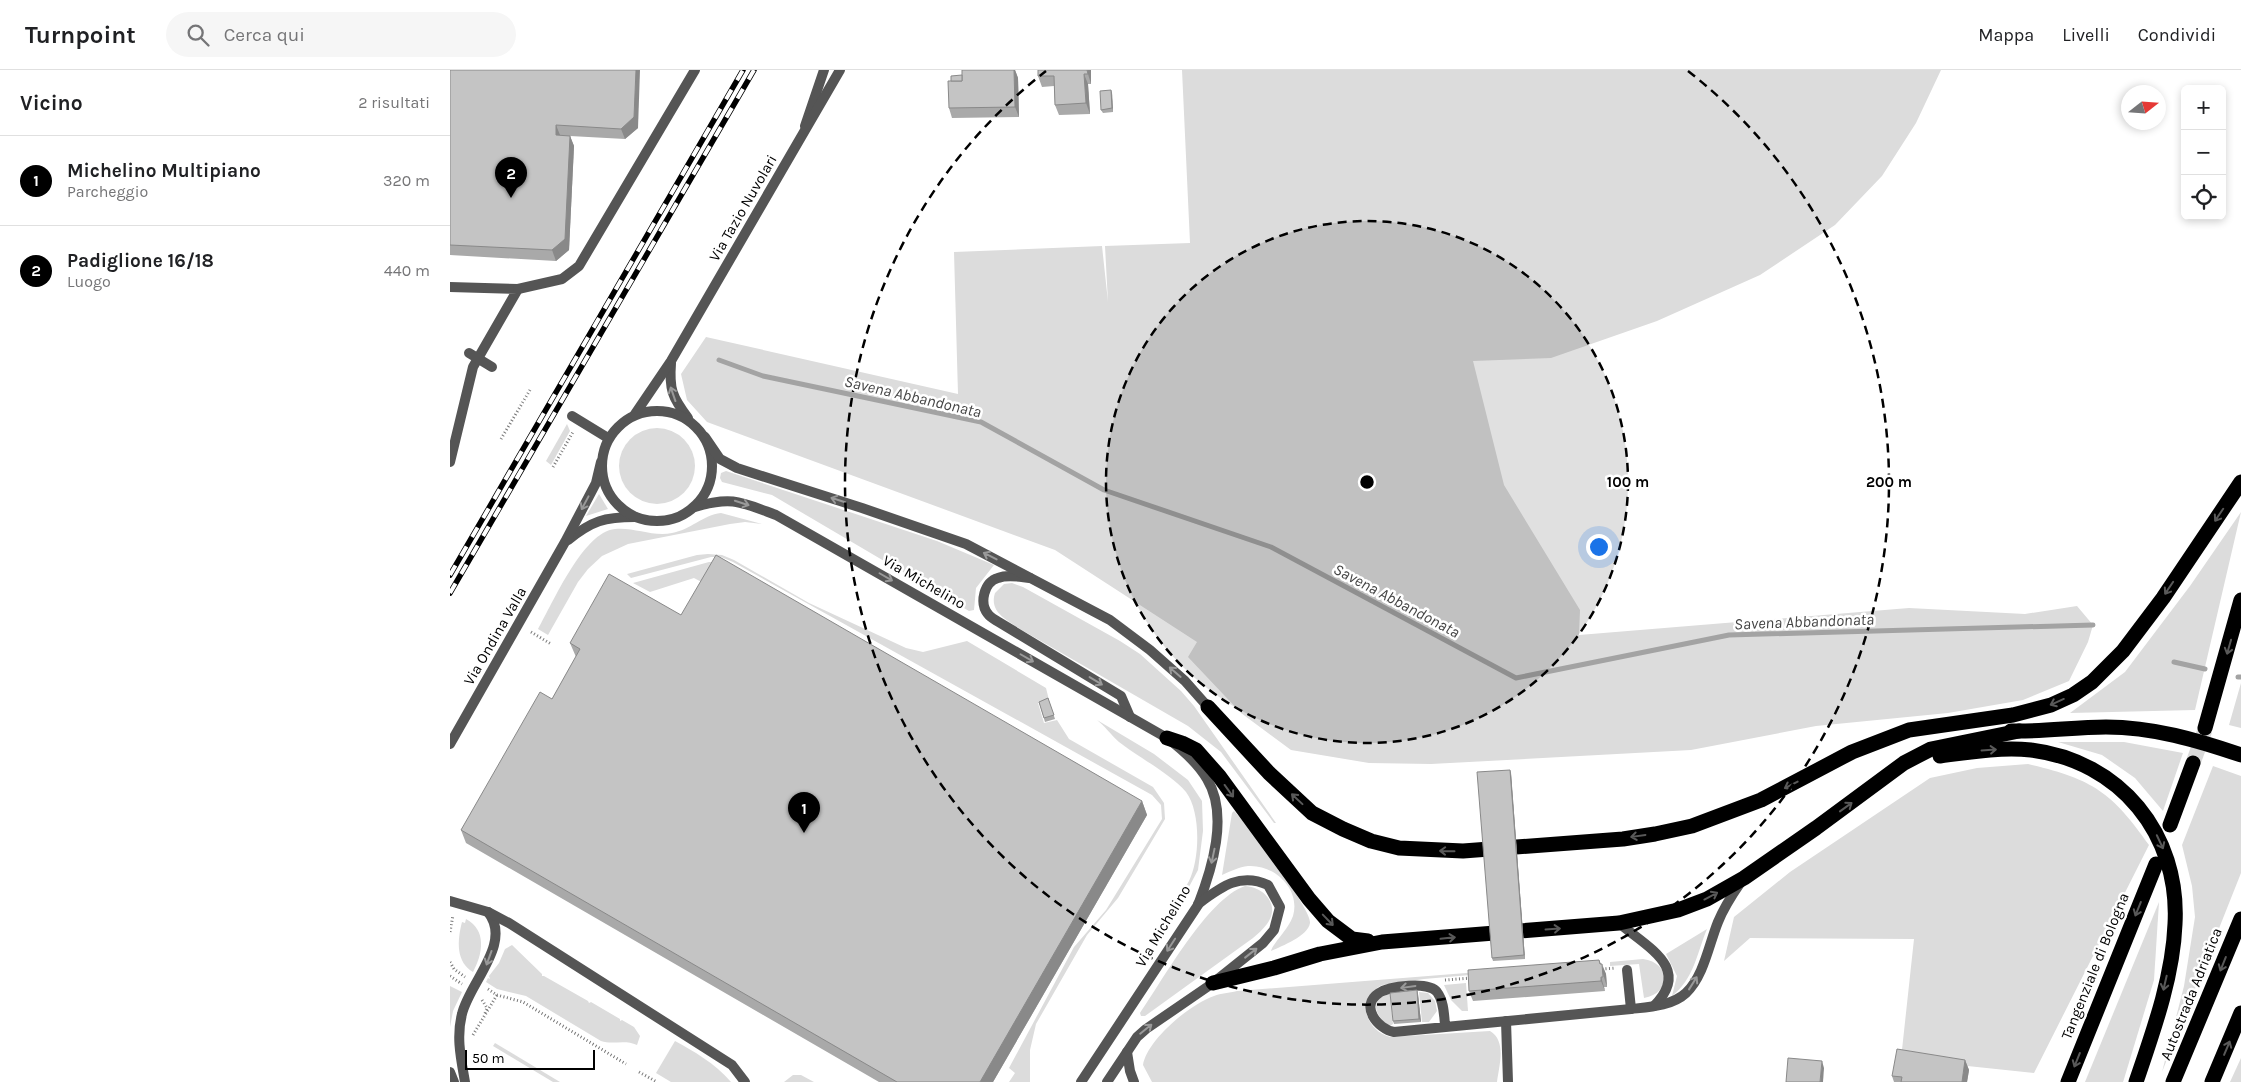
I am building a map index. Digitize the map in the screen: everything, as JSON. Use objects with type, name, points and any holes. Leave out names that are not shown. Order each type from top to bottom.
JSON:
[{"type":"highway","points":[[1208,707],[1269,773],[1312,813],[1371,841],[1399,848],[1496,850],[1623,838],[1692,826],[1761,800],[1865,746],[1909,730],[2032,711],[2073,695],[2092,682],[2123,651],[2197,548],[2241,482]]},
{"type":"highway","points":[[2205,728],[2241,600]]},
{"type":"highway","points":[[1865,746],[1962,731],[2019,731],[2108,727],[2155,730],[2213,745],[2241,755]]},
{"type":"highway","points":[[1213,983],[1328,952],[1382,942],[1620,923],[1678,910],[1707,899],[1744,878],[1904,763],[1931,749],[2019,731]]},
{"type":"highway","points":[[1167,738],[1196,750],[1219,776],[1309,899],[1328,921],[1352,939],[1382,942]]},
{"type":"highway","points":[[1877,784],[1935,757],[1982,750],[2030,750],[2062,756],[2080,763],[2108,778],[2133,802],[2154,829],[2167,859],[2174,891],[2175,935],[2164,990],[2136,1082]]},
{"type":"highway","points":[[2170,825],[2194,763]]},
{"type":"highway","name":"Tangenziale di Bologna","points":[[2068,1082],[2156,864]]},
{"type":"highway","name":"Autostrada Adriatica","points":[[2173,1082],[2241,919]]},
{"type":"highway","points":[[2212,1082],[2241,1013]]},
{"type":"street","points":[[450,287],[518,289],[562,279],[579,266],[695,70]]},
{"type":"street","points":[[803,134],[824,70]]},
{"type":"street","name":"Via Tazio Nuvolari","points":[[635,414],[671,361],[840,70]]},
{"type":"street","points":[[450,462],[474,356],[518,289]]},
{"type":"street","points":[[474,356],[492,367]]},
{"type":"street","name":"Via Tazio Nuvolari","points":[[671,361],[669,383],[674,400],[692,422]]},
{"type":"street","points":[[650,410],[665,410],[692,422],[705,437],[711,455],[712,474],[706,492],[695,507],[681,516],[666,521],[650,521],[635,517],[620,508],[609,495],[603,480],[601,462],[608,438],[620,424],[635,414],[650,410]]},
{"type":"street","points":[[572,416],[608,438]]},
{"type":"street","name":"Via Michelino","points":[[705,437],[720,460],[737,468],[966,544],[1033,578],[1116,625],[1150,650],[1185,680],[1208,707]]},
{"type":"street","name":"Via Ondina Valla","points":[[450,744],[565,542],[596,483],[601,462]]},
{"type":"street","name":"Via Michelino","points":[[695,507],[711,502],[735,500],[776,514],[1167,738],[1188,754],[1202,770],[1209,781],[1216,808],[1215,849],[1209,875],[1198,905],[1081,1082]]},
{"type":"street","name":"Via Ondina Valla","points":[[565,542],[596,521],[615,517],[635,517]]},
{"type":"street","name":"Via Michelino","points":[[1033,578],[1010,576],[998,578],[991,582],[985,590],[983,602],[987,613],[997,622],[1121,696],[1130,717]]},
{"type":"street","points":[[1445,1025],[1444,1008],[1437,992],[1431,987],[1422,985],[1388,990],[1378,994],[1372,1001],[1373,1017],[1386,1030],[1394,1032],[1445,1025],[1631,1009],[1673,1001],[1686,993],[1694,982],[1718,921],[1727,903],[1744,878]]},
{"type":"street","points":[[1107,1082],[1137,1037],[1213,983],[1263,943],[1274,930],[1280,907],[1268,885],[1248,879],[1235,882],[1218,890],[1198,905]]},
{"type":"street","points":[[452,906],[488,912],[515,927],[732,1066],[745,1082]]},
{"type":"street","points":[[465,1082],[459,1050],[460,1026],[467,999],[489,962],[493,948],[495,924],[488,912]]},
{"type":"street","points":[[1620,923],[1663,961],[1669,970],[1669,986],[1663,996],[1653,1006]]},
{"type":"street","points":[[1627,970],[1631,1009]]},
{"type":"street","points":[[1506,1021],[1508,1082]]},
{"type":"street","points":[[1127,1052],[1134,1082]]},
{"type":"street","points":[[450,1072],[454,1082]]},
{"type":"path","points":[[501,439],[530,390]]},
{"type":"path","points":[[553,466],[572,434]]},
{"type":"path","points":[[531,632],[551,644]]},
{"type":"path","points":[[450,932],[452,906]]},
{"type":"path","points":[[450,965],[457,972],[470,979]]},
{"type":"path","points":[[1599,969],[1619,967],[1627,970]]},
{"type":"path","points":[[450,976],[465,986]]},
{"type":"path","points":[[1431,987],[1443,981],[1472,978]]},
{"type":"path","points":[[483,986],[497,995],[522,1002],[626,1064]]},
{"type":"path","points":[[473,1036],[497,995]]},
{"type":"path","points":[[639,1072],[657,1082]]},
{"type":"shaded area","points":[[1182,70],[1941,70],[1916,123],[1882,176],[1835,225],[1760,275],[1657,321],[1551,358],[1473,361],[1504,485],[1580,610],[1579,635],[1909,608],[2025,614],[2077,606],[2093,625],[2088,642],[2069,681],[2023,700],[1948,713],[1816,726],[1691,750],[1431,764],[1369,763],[1291,750],[1241,713],[1188,657],[1197,642],[1055,550],[707,422],[687,400],[681,374],[706,337],[958,394],[954,252],[1102,246],[1108,302],[1105,246],[1190,243]]},
{"type":"shaded area","points":[[567,424],[570,431],[551,465],[546,461]]},
{"type":"shaded area","points":[[650,428],[664,428],[678,434],[689,445],[695,459],[692,481],[684,493],[664,504],[650,504],[636,498],[625,487],[619,473],[619,459],[625,445],[636,434]]},
{"type":"shaded area","points":[[726,471],[937,541],[994,565],[976,588],[974,610],[969,611],[772,495],[722,482],[720,478],[721,473]]},
{"type":"shaded area","points":[[599,494],[608,509],[586,516]]},
{"type":"shaded area","points":[[2241,512],[2195,710],[2070,713],[2125,672],[2190,586]]},
{"type":"shaded area","points":[[721,513],[762,524],[745,522],[730,524],[628,544],[602,556],[578,582],[548,635],[538,629],[570,570],[592,542],[603,533],[615,529],[629,529],[658,534],[672,533],[685,529],[714,514]]},
{"type":"shaded area","points":[[697,555],[722,555],[734,560],[809,603],[906,648],[923,652],[967,641],[1046,688],[1049,700],[1038,703],[1044,723],[1057,720],[1069,739],[1153,787],[1164,803],[1165,819],[1118,898],[1087,935],[1036,1024],[1030,1050],[1030,1082],[1009,1082],[1015,1073],[1009,1068],[1074,947],[1106,910],[1162,819],[1161,805],[1152,795],[733,562],[721,557],[711,557],[631,578],[627,574]]},
{"type":"shaded area","points":[[709,562],[720,562],[709,586],[694,578],[650,592],[633,583]]},
{"type":"shaded area","points":[[1012,583],[1023,587],[1120,641],[1140,654],[1181,691],[1194,706],[1276,823],[1274,823],[1221,752],[1188,726],[1004,618],[994,605],[995,593],[1004,584]]},
{"type":"shaded area","points":[[2241,683],[2241,728],[2229,725]]},
{"type":"shaded area","points":[[1097,720],[1154,754],[1188,780],[1202,801],[1203,831],[1198,870],[1174,915],[1164,919],[1193,872],[1197,836],[1191,801],[1180,785],[1119,742]]},
{"type":"shaded area","points":[[2058,742],[2124,742],[2183,753],[2163,811],[2135,778],[2102,755]]},
{"type":"shaded area","points":[[2028,764],[2069,775],[2098,790],[2123,812],[2149,845],[2034,1073],[1901,1059],[1914,939],[1750,938],[1724,961],[1734,917],[1790,872],[1930,778],[1977,768]]},
{"type":"shaded area","points":[[2213,766],[2241,776],[2241,873],[2162,1072],[2184,986],[2195,917],[2192,886],[2182,845]]},
{"type":"shaded area","points":[[1234,811],[1278,867],[1308,915],[1310,923],[1305,932],[1294,940],[1271,951],[1293,916],[1293,897],[1283,880],[1276,874],[1258,866],[1238,868],[1222,875],[1232,813]]},
{"type":"shaded area","points":[[1245,886],[1264,893],[1268,898],[1272,910],[1267,924],[1253,938],[1145,1016],[1141,1016],[1140,1013],[1201,923],[1231,894]]},
{"type":"shaded area","points":[[2159,902],[2154,980],[2123,1082],[2085,1082]]},
{"type":"shaded area","points":[[466,919],[477,929],[481,943],[479,958],[473,972],[463,963],[459,950],[460,929],[462,922],[465,923]]},
{"type":"shaded area","points":[[1707,929],[1690,974],[1672,996],[1677,976],[1666,954]]},
{"type":"shaded area","points":[[512,945],[542,976],[589,1003],[591,1002],[620,1019],[620,1021],[622,1020],[634,1027],[640,1036],[637,1045],[628,1042],[601,1041],[526,996],[497,989],[486,982],[488,978],[490,979],[489,976],[499,963],[505,949]]},
{"type":"shaded area","points":[[1643,959],[1659,966],[1664,978],[1660,990],[1644,998],[1639,964],[1610,966],[1610,962]]},
{"type":"shaded area","points":[[1504,970],[1505,972],[1424,979],[1382,985],[1368,998],[1366,1005],[1366,1013],[1374,1028],[1390,1037],[1490,1031],[1499,1041],[1501,1054],[1497,1082],[1152,1082],[1143,1065],[1152,1045],[1171,1024],[1204,1000],[1219,994]]},
{"type":"shaded area","points":[[1466,983],[1468,1011],[1462,1011],[1451,1000],[1444,985]]},
{"type":"shaded area","points":[[450,986],[462,992],[453,1011],[450,1027]]},
{"type":"shaded area","points":[[1419,992],[1428,993],[1435,1001],[1437,1011],[1429,1022],[1422,1022]]},
{"type":"shaded area","points":[[1390,994],[1393,1024],[1390,1026],[1381,1018],[1376,1009],[1376,1004],[1383,996]]},
{"type":"shaded area","points":[[675,1041],[711,1063],[731,1082],[671,1082],[656,1073]]},
{"type":"shaded area","points":[[495,1043],[560,1082],[553,1082],[493,1046]]},
{"type":"shaded area","points":[[2241,1058],[2241,1082],[2230,1082]]},
{"type":"shaded area","points":[[793,1075],[801,1075],[814,1082],[784,1082]]},
{"type":"building","points":[[450,70],[636,70],[634,117],[621,129],[556,125],[556,135],[570,136],[565,239],[552,250],[450,245]]},
{"type":"building","points":[[962,70],[1014,70],[1015,107],[949,108],[948,81],[962,81]]},
{"type":"building","points":[[1038,70],[1087,70],[1088,74],[1084,74],[1086,103],[1055,105],[1054,76],[1038,76]]},
{"type":"building","points":[[962,75],[962,81],[951,81],[951,76]]},
{"type":"building","points":[[1111,90],[1112,108],[1101,110],[1100,91]]},
{"type":"building","points":[[716,555],[1142,801],[980,1082],[897,1082],[461,830],[540,692],[552,699],[580,649],[570,643],[609,574],[681,615]]},
{"type":"building","points":[[1048,698],[1054,715],[1044,718],[1039,702]]},
{"type":"building","points":[[1510,770],[1524,955],[1492,958],[1477,772]]},
{"type":"building","points":[[1599,960],[1600,964],[1602,964],[1603,977],[1601,977],[1601,981],[1469,991],[1468,970]]},
{"type":"building","points":[[1417,990],[1419,1019],[1393,1021],[1390,993]]},
{"type":"building","points":[[1897,1049],[1965,1060],[1962,1082],[1901,1082],[1902,1077],[1892,1076]]},
{"type":"building","points":[[1788,1058],[1822,1061],[1820,1082],[1786,1082]]},
{"type":"waterway","name":"Savena Abbandonata","points":[[719,360],[763,376],[981,422],[1104,490],[1271,547],[1516,678],[1729,635],[2093,625]]},
{"type":"waterway","name":"Savena Abbandonata","points":[[2174,662],[2205,669]]},
{"type":"tunnel","points":[[2193,763],[2205,730]]},
{"type":"railway","points":[[450,575],[743,70]]},
{"type":"railway","points":[[450,593],[754,70]]},
{"type":"place","name":"Padiglione 16/18","points":[[511,198]]},
{"type":"place","name":"Michelino Multipiano","points":[[804,833]]}]
